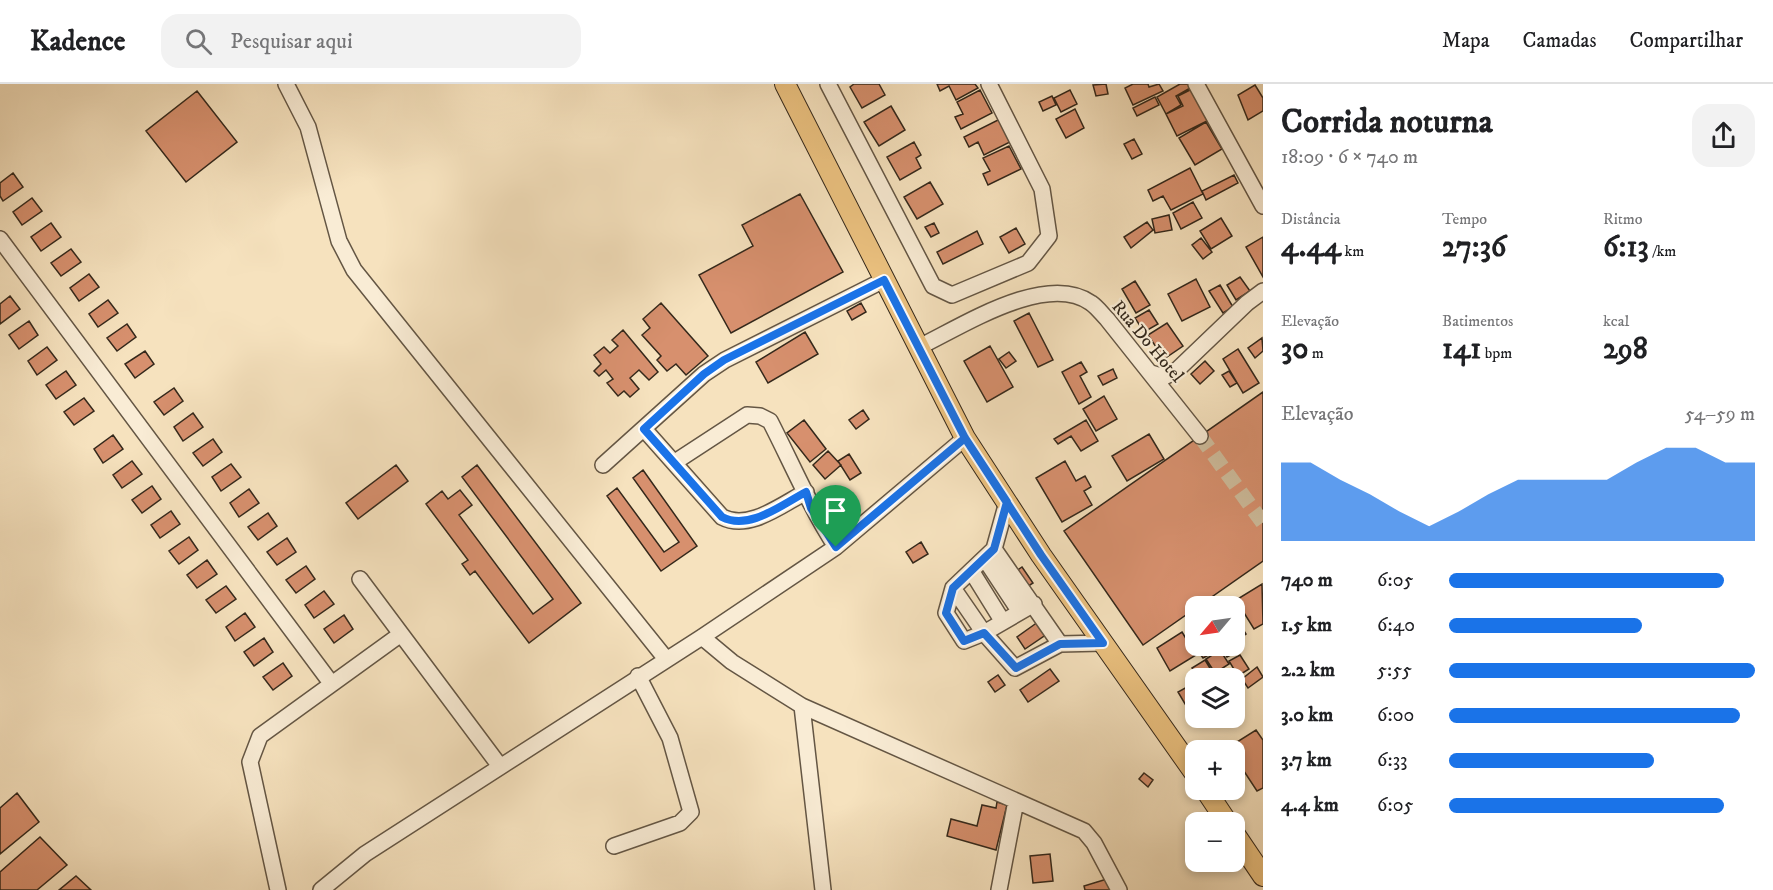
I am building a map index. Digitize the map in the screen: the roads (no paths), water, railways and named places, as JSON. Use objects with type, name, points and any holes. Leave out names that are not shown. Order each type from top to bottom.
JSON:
[{"type":"main road","points":[[785,84],[965,438],[1103,643],[1185,759]]},
{"type":"main road","points":[[1245,849],[1263,876]]},
{"type":"street","points":[[286,84],[308,127],[339,242],[354,270],[666,659]]},
{"type":"street","points":[[828,84],[933,286],[952,295],[1028,263],[1049,236],[1042,189],[989,84]]},
{"type":"street","points":[[1196,84],[1263,206]]},
{"type":"street","points":[[0,239],[330,683]]},
{"type":"street","points":[[603,465],[704,374],[724,360],[884,280]]},
{"type":"street","points":[[1151,373],[1164,376],[1176,371],[1247,303],[1263,291]]},
{"type":"street","name":"Rua Do Hotel","points":[[919,347],[1015,300],[1043,294],[1072,295],[1090,302],[1102,313],[1200,436]]},
{"type":"street","points":[[675,462],[747,415],[760,416],[770,421],[806,492],[811,508],[836,547]]},
{"type":"street","points":[[644,429],[722,517],[733,523],[747,522],[806,492]]},
{"type":"street","points":[[321,890],[365,854],[499,765],[702,637],[836,547],[965,438]]},
{"type":"street","points":[[1007,502],[989,554],[953,588],[946,613],[964,641],[984,633],[1027,608]]},
{"type":"street","points":[[989,554],[1027,608],[1060,644]]},
{"type":"street","points":[[972,572],[1003,622]]},
{"type":"street","points":[[360,579],[499,765]]},
{"type":"street","points":[[984,633],[1016,668],[1060,644],[1103,643]]},
{"type":"street","points":[[278,890],[250,762],[260,735],[401,634]]},
{"type":"street","points":[[702,637],[732,662],[802,706],[1084,831],[1094,843],[1119,890]]},
{"type":"street","points":[[614,846],[680,823],[691,812],[670,738],[638,676]]},
{"type":"street","points":[[802,706],[823,890]]},
{"type":"street","points":[[999,890],[1016,801]]},
{"type":"tunnel","points":[[1200,436],[1263,523]]}]
